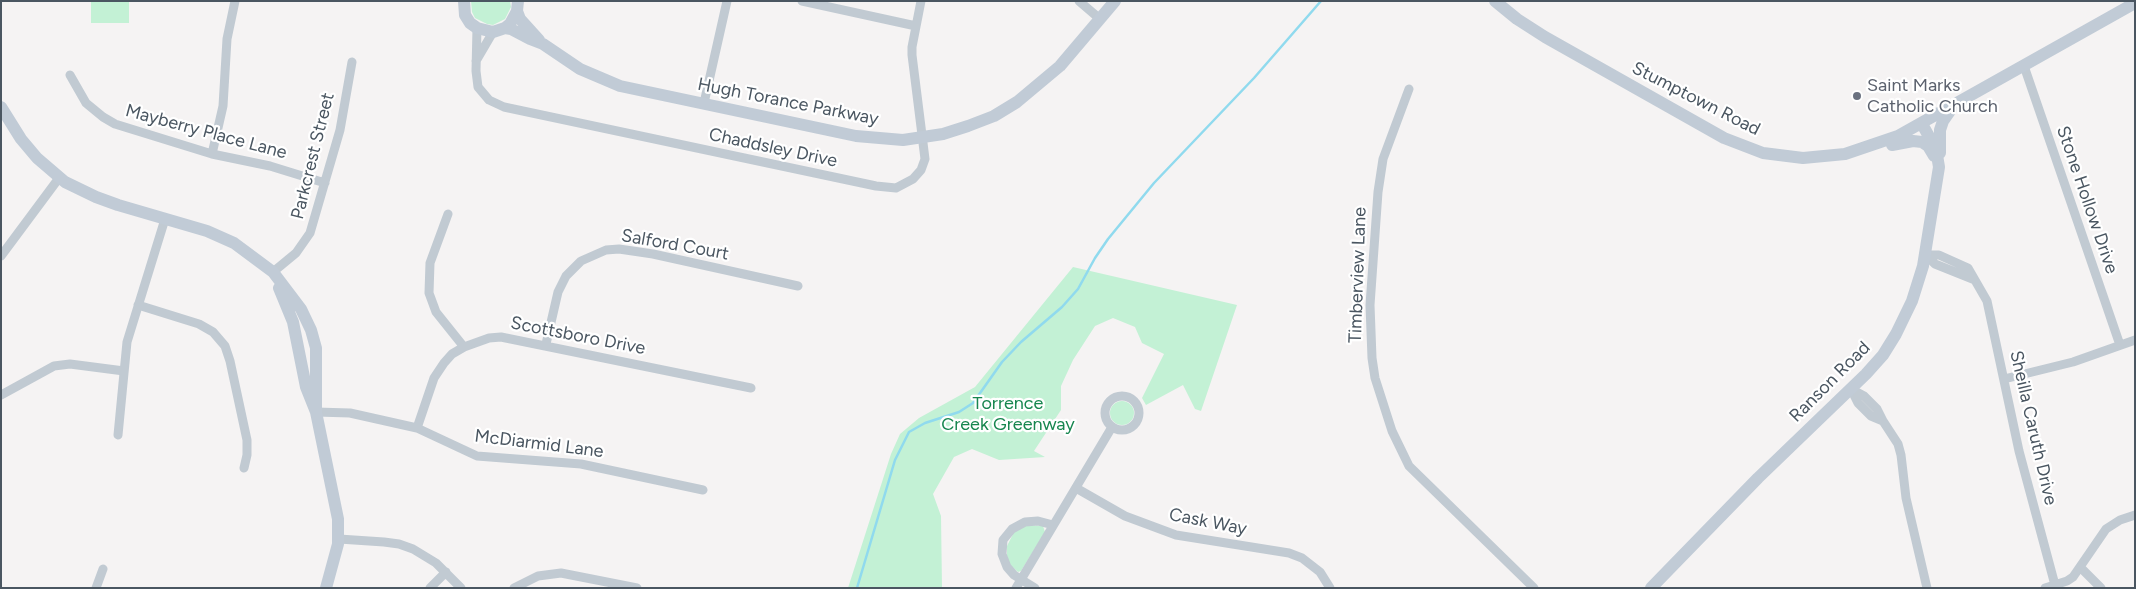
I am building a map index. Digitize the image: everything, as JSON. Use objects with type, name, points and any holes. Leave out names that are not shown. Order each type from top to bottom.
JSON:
[{"type":"street","points":[[212,154],[223,106],[227,38],[235,1]]},
{"type":"street","points":[[704,103],[727,1]]},
{"type":"street","points":[[802,1],[916,26]]},
{"type":"street","name":"Chaddsley Drive","points":[[477,28],[476,79],[480,90],[489,100],[504,107],[876,186],[896,188],[913,179],[921,170],[925,159],[924,138],[912,55],[922,1]]},
{"type":"street","points":[[1079,1],[1100,19]]},
{"type":"street","name":"Stumptown Road","points":[[1495,1],[1517,19],[1553,42],[1710,131],[1750,149],[1777,156],[1815,158],[1845,154],[1878,144],[1922,124],[2135,2]]},
{"type":"street","points":[[460,3],[465,15],[477,28]]},
{"type":"street","name":"Hugh Torance Parkway","points":[[477,28],[511,29],[543,44],[580,69],[620,86],[856,136],[903,140],[924,138],[968,126],[994,116],[1017,102],[1060,66],[1100,19],[1109,3]]},
{"type":"street","name":"Hugh Torance Parkway","points":[[517,6],[520,19],[543,44]]},
{"type":"street","name":"Hugh Torance Parkway","points":[[499,30],[510,24],[517,6]]},
{"type":"street","points":[[476,61],[499,30]]},
{"type":"street","name":"Parkcrest Street","points":[[273,272],[296,253],[306,241],[326,183],[340,130],[352,62]]},
{"type":"street","name":"Stone Hollow Drive","points":[[2024,66],[2120,345]]},
{"type":"street","name":"Mayberry Place Lane","points":[[70,75],[79,94],[86,103],[115,124],[212,154],[270,166],[326,183]]},
{"type":"street","name":"Timberview Lane","points":[[1408,89],[1388,146],[1378,192],[1370,305],[1372,358],[1375,378],[1392,431],[1409,466],[1534,588]]},
{"type":"street","points":[[1939,168],[1940,130],[1948,111],[1958,102]]},
{"type":"street","points":[[1,107],[21,139],[37,158],[59,178],[96,197],[207,231],[234,243],[273,272],[301,310],[312,330],[316,348],[316,412]]},
{"type":"street","name":"Ranson Road","points":[[1651,588],[1758,478],[1851,389],[1883,355],[1896,334],[1912,301],[1926,255],[1939,168],[1936,148],[1922,124]]},
{"type":"street","points":[[1878,144],[1893,145],[1914,141],[1922,142],[1934,154],[1939,168]]},
{"type":"street","points":[[1,256],[59,178]]},
{"type":"street","points":[[448,214],[433,249],[430,263],[429,293],[436,312],[464,348]]},
{"type":"street","points":[[118,435],[127,342],[165,219]]},
{"type":"street","name":"Salford Court","points":[[546,344],[558,292],[566,276],[581,260],[606,250],[619,249],[653,254],[798,286]]},
{"type":"street","name":"Sheilla Caruth Drive","points":[[1926,255],[1935,264],[1975,280],[1987,301],[2023,469],[2056,585]]},
{"type":"street","points":[[273,272],[293,322],[306,387],[316,412],[338,519],[339,539],[326,588]]},
{"type":"street","points":[[138,305],[199,324],[213,332],[224,346],[230,361],[247,440],[247,455],[244,468]]},
{"type":"street","name":"Scottsboro Drive","points":[[417,428],[434,378],[444,363],[452,354],[489,338],[501,337],[546,344],[751,388]]},
{"type":"street","points":[[2004,379],[2073,362],[2135,340]]},
{"type":"street","points":[[1,395],[54,366],[70,364],[124,371]]},
{"type":"street","points":[[1851,389],[1864,396],[1877,409],[1893,434],[1901,455],[1906,498],[1927,588]]},
{"type":"street","name":"McDiarmid Lane","points":[[316,412],[350,413],[417,428],[477,456],[581,464],[703,490]]},
{"type":"street","points":[[1016,588],[1112,427]]},
{"type":"street","name":"Cask Way","points":[[1076,488],[1125,516],[1176,535],[1280,552],[1302,558],[1320,572],[1330,588]]},
{"type":"street","points":[[2045,588],[2073,577],[2106,529],[2120,520],[2135,515]]},
{"type":"street","points":[[1035,588],[1010,571],[1004,562],[1002,547],[1006,534],[1018,524],[1032,521],[1053,525]]},
{"type":"street","points":[[339,539],[399,544],[426,555],[461,588]]},
{"type":"street","points":[[2081,568],[2101,588]]},
{"type":"street","points":[[96,588],[103,569]]},
{"type":"street","points":[[430,588],[446,572]]},
{"type":"street","points":[[514,588],[538,576],[561,573],[637,588]]},
{"type":"green space","points":[[471,1],[510,1],[511,7],[505,19],[493,25],[475,18],[472,12]]},
{"type":"green space","points":[[91,2],[129,2],[129,23],[91,23]]},
{"type":"green space","name":"Torrence Creek Greenway","points":[[1073,267],[1237,305],[1201,411],[1195,409],[1183,385],[1146,405],[1142,398],[1164,354],[1142,343],[1135,327],[1113,318],[1095,326],[1073,360],[1061,386],[1061,410],[1034,451],[1045,457],[999,460],[972,449],[954,457],[933,494],[941,516],[942,588],[848,588],[891,454],[900,434],[919,418],[975,387]]},
{"type":"green space","points":[[1122,401],[1127,402],[1133,408],[1133,418],[1127,424],[1122,425],[1117,424],[1111,418],[1110,413],[1111,408],[1117,402]]},
{"type":"green space","points":[[1025,525],[1043,526],[1045,532],[1021,571],[1018,572],[1009,564],[1007,546],[1014,532]]},
{"type":"waterway","points":[[857,588],[895,460],[909,432],[925,423],[959,412],[973,403],[1002,362],[1021,342],[1062,307],[1078,289],[1108,239],[1154,183],[1254,78],[1321,1]]},
{"type":"place","name":"Saint Marks Catholic Church","points":[[1857,96]]}]
